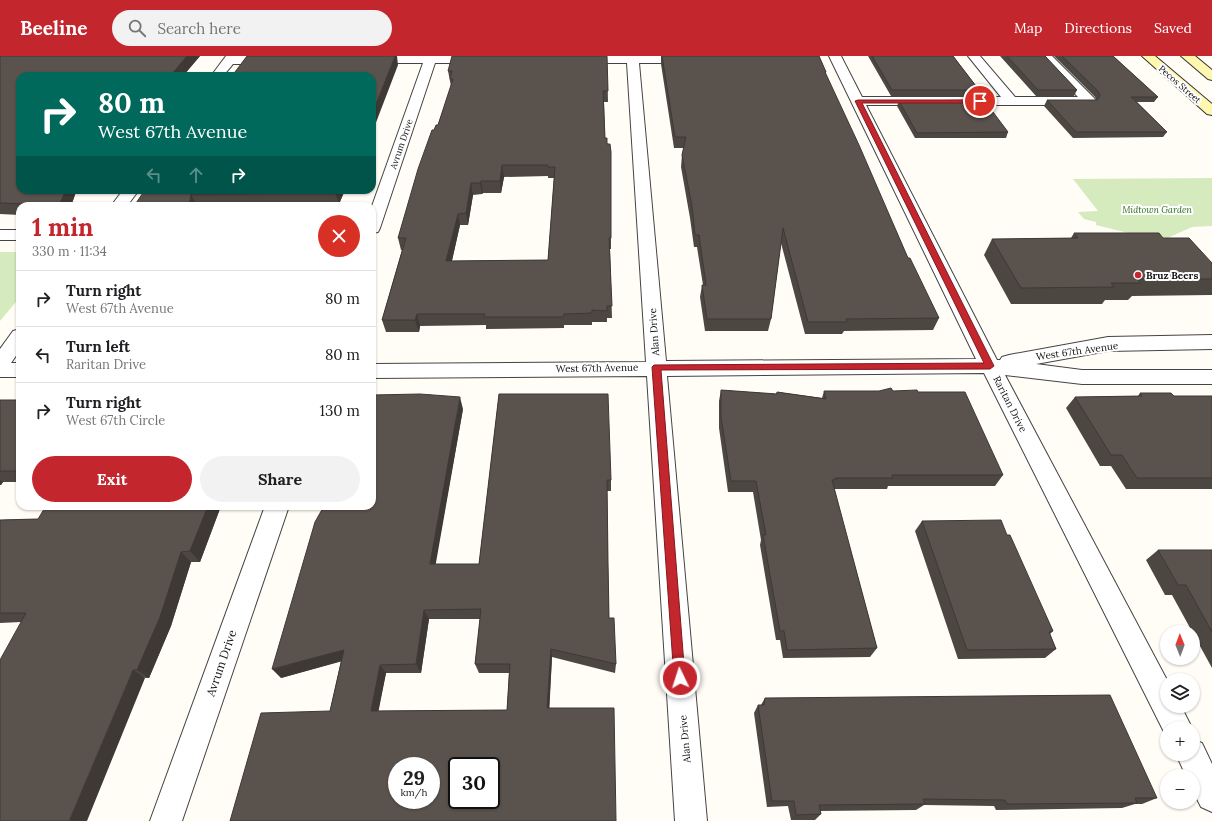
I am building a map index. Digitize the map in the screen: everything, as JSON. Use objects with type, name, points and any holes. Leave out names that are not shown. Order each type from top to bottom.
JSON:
[{"type":"main road","name":"Pecos Street","points":[[1148,56],[1212,111]]},
{"type":"main road","points":[[1187,56],[1212,76]]},
{"type":"street","points":[[974,56],[1011,101]]},
{"type":"street","points":[[858,101],[1089,101],[1045,56]]},
{"type":"street","points":[[220,72],[230,58],[290,60]]},
{"type":"street","name":"Raritan Drive","points":[[831,58],[858,101],[990,366],[1173,721]]},
{"type":"street","points":[[563,59],[701,59]]},
{"type":"street","name":"Alan Drive","points":[[633,59],[691,821]]},
{"type":"street","points":[[360,60],[492,60]]},
{"type":"street","name":"Avrum Drive","points":[[376,216],[430,60]]},
{"type":"street","points":[[121,202],[128,194]]},
{"type":"street","points":[[0,235],[16,235]]},
{"type":"street","points":[[0,363],[16,341]]},
{"type":"street","name":"West 67th Avenue","points":[[990,366],[1108,344],[1212,342]]},
{"type":"street","name":"West 67th Avenue","points":[[376,371],[656,367],[990,366],[1082,378],[1212,377]]},
{"type":"street","points":[[0,370],[16,370]]},
{"type":"street","name":"Avrum Drive","points":[[166,821],[276,510]]},
{"type":"street","points":[[1194,761],[1212,796]]},
{"type":"green space","name":"Midtown Garden","points":[[1212,178],[1212,226],[1192,227],[1161,241],[1096,225],[1096,222],[1084,219],[1078,212],[1098,211],[1073,179]]},
{"type":"green space","points":[[0,252],[16,252],[16,302],[0,321]]},
{"type":"building","points":[[0,56],[187,56],[173,72],[16,72],[16,194],[64,194],[60,202],[0,203]]},
{"type":"building","points":[[247,56],[395,56],[376,104],[376,72],[235,72]]},
{"type":"building","points":[[452,56],[607,56],[608,91],[603,91],[605,138],[607,138],[607,144],[610,144],[611,152],[611,238],[609,238],[612,306],[607,306],[607,311],[592,310],[592,313],[564,314],[563,317],[484,317],[485,314],[417,314],[415,320],[382,320],[406,238],[398,238],[418,169],[432,130],[434,130],[436,125],[438,125],[453,79],[450,79],[452,71],[448,71]],"holes":[[[502,165],[548,165],[548,167],[555,167],[548,260],[446,261],[458,214],[466,213],[471,183],[480,183],[481,181],[500,181]]]},
{"type":"building","points":[[662,56],[819,56],[908,258],[910,258],[939,318],[846,319],[847,322],[808,322],[783,228],[771,319],[707,319],[702,285],[706,285],[699,235],[695,235],[692,206],[682,155],[686,137],[675,137]]},
{"type":"building","points":[[872,56],[953,56],[976,86],[973,86],[976,90],[892,90]]},
{"type":"building","points":[[1007,56],[1045,56],[1077,90],[1038,90]]},
{"type":"building","points":[[1062,56],[1113,56],[1158,97],[1131,97],[1167,132],[1076,132],[1047,100],[1097,100],[1100,96],[1098,91]]},
{"type":"building","points":[[984,100],[1008,132],[917,133],[899,101]]},
{"type":"building","points":[[142,194],[191,194],[190,202],[137,202]]},
{"type":"building","points":[[1074,233],[1159,233],[1163,238],[1189,238],[1212,263],[1212,279],[1137,279],[1141,283],[1111,283],[1114,287],[1021,288],[992,239],[1078,238]]},
{"type":"building","points":[[891,388],[893,391],[917,390],[918,392],[965,392],[1003,475],[892,475],[893,478],[835,478],[835,480],[832,480],[877,648],[787,650],[784,631],[780,631],[763,535],[766,535],[756,481],[731,481],[721,417],[721,390],[777,394],[777,392],[826,399],[824,391],[879,391]]},
{"type":"building","points":[[1140,393],[1171,393],[1174,396],[1212,396],[1212,478],[1137,478],[1122,455],[1111,455],[1075,397],[1142,396]]},
{"type":"building","points":[[420,394],[460,397],[430,564],[479,564],[499,394],[608,394],[611,480],[607,480],[609,618],[614,618],[616,664],[551,649],[547,708],[614,708],[616,821],[230,821],[261,713],[330,711],[344,650],[272,669],[315,522],[322,510],[376,510],[376,395]],"holes":[[[481,609],[475,664],[510,664],[507,710],[371,711],[380,665],[416,664],[424,610]]]},
{"type":"building","points":[[0,400],[16,400],[16,471],[0,471]]},
{"type":"building","points":[[44,510],[206,510],[190,551],[181,552],[160,617],[137,670],[133,670],[69,821],[0,821],[0,660],[26,613],[0,613],[0,520],[38,519]]},
{"type":"building","points":[[1001,520],[1007,535],[1010,535],[1053,631],[1049,632],[1056,649],[967,650],[922,521]]},
{"type":"building","points":[[1158,550],[1212,550],[1212,632],[1186,585],[1178,585]]},
{"type":"building","points":[[1110,695],[1157,798],[1135,798],[1137,803],[1007,804],[1005,800],[923,799],[925,804],[819,805],[821,814],[796,815],[794,801],[772,801],[758,705],[764,705],[765,698]]},
{"type":"place","name":"Bruz Beers","points":[[1138,275]]},
{"type":"route","points":[[680,678],[656,367],[990,366],[858,101],[980,101]]}]
